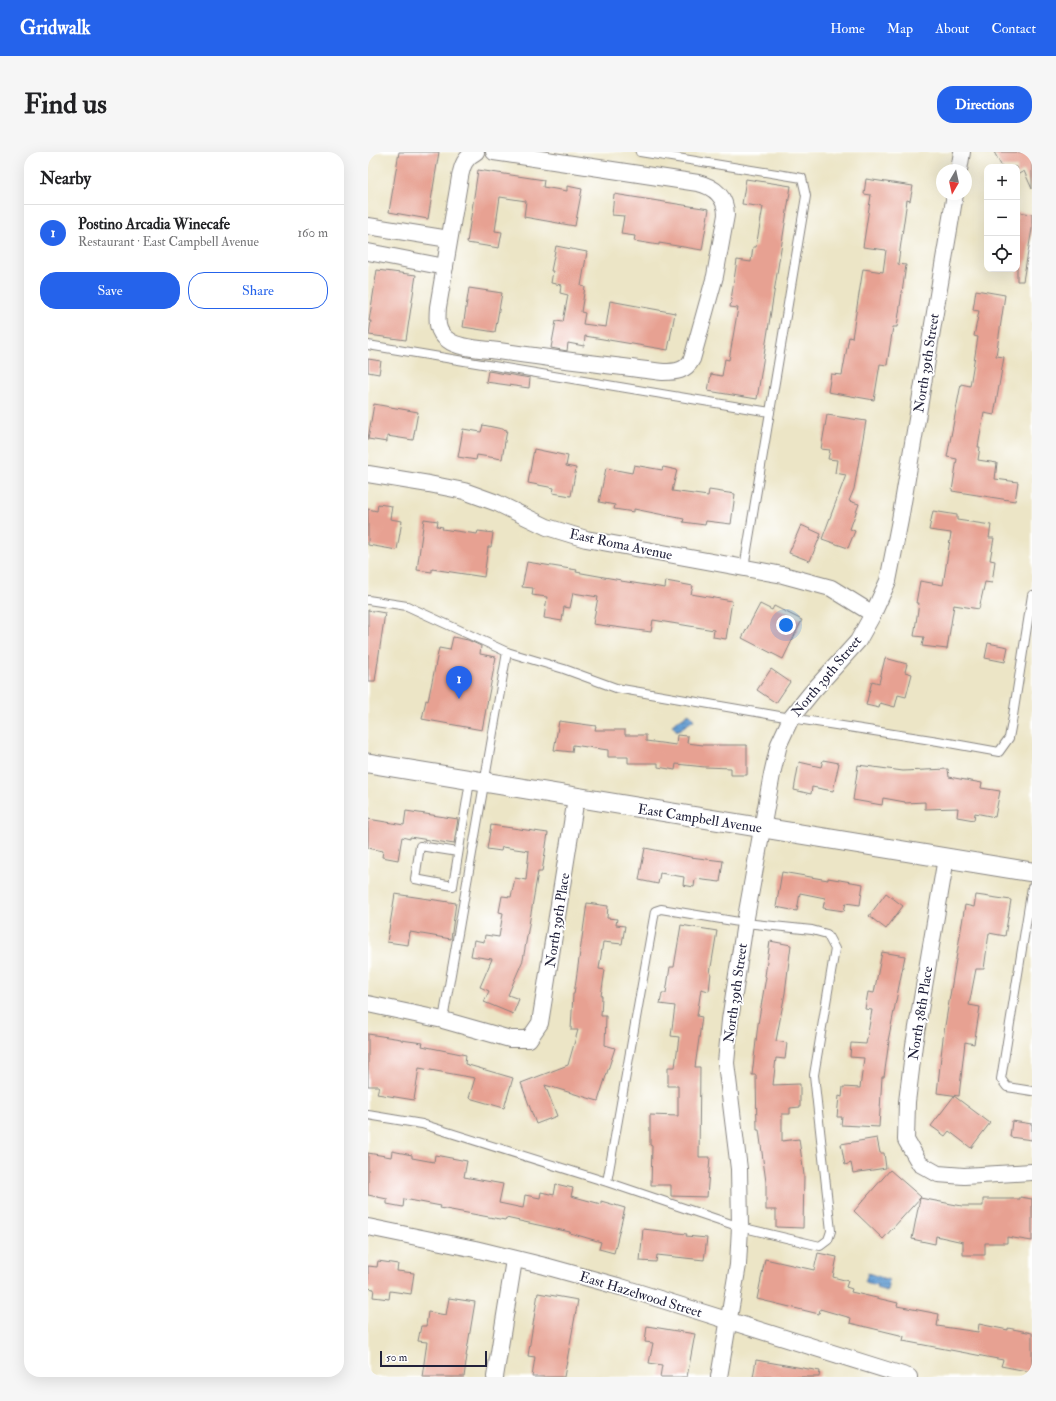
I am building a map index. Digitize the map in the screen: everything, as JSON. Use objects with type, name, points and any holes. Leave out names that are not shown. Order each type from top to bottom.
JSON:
[{"type":"street","points":[[476,152],[470,154],[462,168],[449,239],[438,307],[438,327],[443,336],[453,343],[528,356],[663,372],[684,369],[692,359],[715,276],[726,208],[720,194],[707,185],[698,183],[494,152]]},
{"type":"street","points":[[960,164],[962,152]]},
{"type":"street","name":"North 39th Street","points":[[719,1377],[738,1266],[740,1227],[739,1169],[726,1063],[730,1020],[761,828],[779,744],[791,718],[812,692],[858,641],[873,614],[888,581],[900,520],[954,200]]},
{"type":"street","points":[[368,226],[449,239]]},
{"type":"street","points":[[384,256],[389,230]]},
{"type":"street","points":[[368,252],[445,267]]},
{"type":"street","name":"East Roma Avenue","points":[[368,474],[464,491],[497,503],[548,527],[586,539],[783,574],[831,588],[873,614]]},
{"type":"street","name":"East Campbell Avenue","points":[[368,763],[1032,872]]},
{"type":"street","name":"North 39th Place","points":[[443,1020],[510,1039],[529,1039],[540,1023],[576,798]]},
{"type":"street","name":"North 38th Place","points":[[946,858],[914,1045],[906,1140],[920,1164],[938,1174],[964,1176],[1032,1172]]},
{"type":"street","points":[[368,1004],[443,1020]]},
{"type":"street","name":"East Hazelwood Street","points":[[368,1227],[545,1266],[621,1287],[909,1377]]},
{"type":"street","points":[[494,1377],[514,1260]]},
{"type":"lane","points":[[640,152],[802,178],[806,196],[744,568]]},
{"type":"lane","points":[[368,345],[770,412]]},
{"type":"lane","points":[[368,600],[407,606],[507,652],[564,669],[616,688],[999,752],[1009,738],[1032,595]]},
{"type":"lane","points":[[458,852],[420,846],[415,879],[453,886],[458,852],[477,782],[507,652]]},
{"type":"lane","points":[[443,1020],[477,782]]},
{"type":"lane","points":[[1032,887],[1001,1079],[1007,1087],[1032,1091]]},
{"type":"lane","points":[[368,1115],[422,1124],[607,1182],[740,1227],[820,1246],[828,1240],[831,1231],[814,1075],[835,949],[827,934],[812,930],[745,923],[661,909],[655,911],[607,1182]]},
{"type":"water","points":[[689,713],[694,720],[677,731],[672,725]]},
{"type":"water","points":[[868,1273],[889,1280],[887,1291],[876,1288],[877,1285],[865,1282]]},
{"type":"building","points":[[399,152],[439,152],[428,219],[389,212]]},
{"type":"building","points":[[994,152],[1032,152],[1032,189],[1024,171],[1020,173],[1020,164],[1000,164]]},
{"type":"building","points":[[478,170],[544,180],[543,187],[567,191],[567,186],[582,189],[575,226],[524,217],[526,201],[500,197],[495,231],[502,232],[499,248],[467,243]]},
{"type":"building","points":[[746,179],[791,186],[757,399],[708,391],[711,374],[722,376],[725,359],[729,360],[738,308],[730,307],[737,260],[751,262],[753,247],[756,247],[763,207],[742,204]]},
{"type":"building","points":[[866,179],[913,186],[910,201],[907,200],[898,264],[906,265],[897,327],[893,327],[887,365],[880,364],[874,400],[828,392],[831,374],[842,375],[849,337],[852,338],[863,269],[883,272],[886,250],[863,247],[871,195],[864,194]]},
{"type":"building","points":[[614,194],[709,209],[702,250],[659,243],[659,245],[634,241],[635,236],[621,234],[624,216],[612,215]]},
{"type":"building","points":[[1020,212],[1032,214],[1032,229],[1023,281],[1017,281],[1017,272],[1020,272]]},
{"type":"building","points":[[556,246],[587,252],[581,286],[585,287],[581,312],[585,313],[583,324],[606,327],[610,301],[675,313],[668,350],[585,336],[584,346],[568,343],[567,351],[551,348],[556,321],[563,322],[568,295],[560,293],[561,285],[551,283],[553,271],[551,271]]},
{"type":"building","points":[[377,270],[416,275],[406,340],[369,335],[371,321],[369,321]]},
{"type":"building","points":[[469,288],[502,293],[495,332],[463,327]]},
{"type":"building","points":[[976,290],[1005,295],[996,356],[1004,357],[994,415],[984,413],[978,447],[980,447],[978,460],[997,463],[995,479],[1018,482],[1015,501],[952,491],[957,459],[947,457],[961,384],[970,386],[978,337],[974,336],[979,311],[973,310]]},
{"type":"building","points":[[368,359],[381,361],[379,374],[368,372]]},
{"type":"building","points":[[488,371],[530,378],[529,388],[486,382]]},
{"type":"building","points":[[374,404],[418,412],[413,440],[387,436],[387,442],[368,439]]},
{"type":"building","points":[[827,415],[866,421],[854,489],[849,501],[859,504],[850,529],[855,531],[848,548],[822,539],[846,475],[835,473],[837,460],[828,459],[830,450],[821,449]]},
{"type":"building","points":[[483,425],[507,430],[502,459],[477,455],[476,460],[458,457],[463,429],[481,432]]},
{"type":"building","points":[[534,449],[568,456],[566,466],[576,468],[571,496],[553,493],[554,488],[528,483]]},
{"type":"building","points":[[634,465],[662,470],[663,467],[677,470],[672,491],[708,496],[709,490],[735,494],[731,524],[706,521],[705,525],[683,522],[684,519],[634,509],[634,512],[614,509],[615,505],[599,502],[606,468],[632,473]]},
{"type":"building","points":[[378,504],[392,506],[390,519],[402,521],[397,550],[368,545],[368,509],[377,511]]},
{"type":"building","points":[[933,511],[957,515],[957,520],[991,525],[989,538],[994,538],[990,560],[995,561],[992,583],[985,582],[979,609],[954,605],[947,649],[922,646],[924,637],[914,636],[919,603],[916,603],[920,581],[943,585],[951,533],[929,530]]},
{"type":"building","points":[[424,519],[438,521],[437,526],[443,527],[442,529],[477,534],[478,531],[493,533],[491,547],[488,547],[484,577],[432,569],[432,572],[417,570]]},
{"type":"building","points":[[801,525],[821,534],[810,561],[789,553]]},
{"type":"building","points":[[527,562],[577,570],[576,572],[665,588],[666,581],[693,586],[691,594],[732,601],[726,639],[713,637],[714,630],[653,620],[651,632],[593,624],[598,597],[573,593],[570,608],[564,607],[562,621],[544,618],[547,597],[532,595],[533,588],[522,587]]},
{"type":"building","points":[[760,604],[772,610],[774,606],[802,620],[783,659],[742,638]]},
{"type":"building","points":[[368,610],[385,613],[375,681],[368,681]]},
{"type":"building","points":[[453,637],[468,640],[481,646],[480,654],[496,657],[482,730],[422,719],[426,700],[428,701],[439,648],[450,650]]},
{"type":"building","points":[[988,643],[1008,647],[1005,662],[985,658]]},
{"type":"building","points":[[885,658],[907,664],[905,672],[912,674],[906,697],[898,695],[895,707],[880,703],[879,708],[866,705],[872,681],[879,683]]},
{"type":"building","points":[[771,669],[790,682],[776,703],[757,690]]},
{"type":"building","points":[[559,721],[596,726],[595,730],[625,730],[625,735],[646,735],[646,741],[676,745],[677,735],[688,736],[687,743],[703,745],[747,745],[747,775],[731,775],[731,768],[676,764],[675,770],[658,767],[658,763],[628,763],[628,757],[608,757],[608,750],[573,745],[572,752],[554,750]]},
{"type":"building","points":[[823,760],[839,763],[833,791],[812,787],[811,794],[794,790],[799,762],[821,767]]},
{"type":"building","points":[[858,765],[903,771],[948,769],[949,777],[982,783],[981,788],[1000,791],[995,817],[975,813],[974,820],[957,817],[958,808],[925,809],[925,802],[905,803],[883,798],[882,805],[853,800]]},
{"type":"building","points":[[406,811],[458,819],[454,844],[402,837],[398,860],[382,857],[383,851],[368,848],[368,819],[404,825]]},
{"type":"building","points":[[491,825],[548,833],[542,872],[538,872],[523,960],[508,995],[519,999],[513,1014],[484,1002],[489,991],[480,987],[492,959],[471,956],[474,940],[484,942],[485,935],[499,937],[503,913],[499,912],[502,896],[511,897],[515,878],[526,880],[529,851],[502,847],[501,851],[487,849]]},
{"type":"building","points":[[645,848],[690,857],[723,861],[720,882],[695,879],[694,887],[683,885],[684,877],[660,873],[658,884],[639,880]]},
{"type":"building","points":[[782,872],[863,884],[860,905],[846,903],[844,911],[823,908],[825,898],[800,893],[797,911],[776,907]]},
{"type":"building","points":[[886,893],[903,906],[886,929],[869,916]]},
{"type":"building","points":[[395,894],[456,903],[451,939],[410,932],[408,945],[387,942]]},
{"type":"building","points":[[976,895],[1011,900],[1005,936],[989,933],[984,969],[976,969],[969,1005],[980,1007],[974,1044],[965,1042],[959,1096],[937,1093],[943,1038],[965,905],[974,907]]},
{"type":"building","points":[[587,903],[608,906],[607,918],[617,919],[616,925],[625,926],[622,944],[603,942],[599,969],[605,970],[601,996],[601,1016],[606,1016],[605,1045],[615,1048],[598,1101],[545,1085],[557,1116],[536,1124],[521,1083],[568,1065],[578,1030],[571,1030],[573,994]]},
{"type":"building","points":[[681,925],[717,931],[710,973],[709,991],[701,989],[697,1016],[702,1017],[695,1067],[700,1067],[699,1157],[710,1157],[707,1197],[671,1196],[671,1185],[651,1185],[652,1146],[650,1145],[650,1115],[678,1116],[678,1086],[668,1086],[668,1067],[675,1067],[679,1037],[671,1036],[675,1006],[660,1004],[662,993],[666,993],[670,967],[674,967]]},
{"type":"building","points":[[770,941],[791,945],[785,993],[776,1041],[787,1043],[785,1059],[776,1058],[773,1085],[800,1084],[800,1107],[790,1108],[790,1114],[782,1114],[782,1141],[799,1139],[804,1175],[803,1228],[776,1227],[776,1210],[766,1210],[766,1182],[759,1130],[757,1130],[756,1075],[752,1075]]},
{"type":"building","points":[[882,952],[905,956],[888,1041],[884,1077],[882,1077],[879,1127],[841,1125],[842,1117],[837,1117],[839,1096],[842,1097],[843,1087],[860,1088],[864,1058],[850,1057],[851,1043],[866,1044],[872,1010],[865,1009],[868,992],[874,993]]},
{"type":"building","points":[[368,1034],[423,1043],[422,1046],[466,1055],[465,1064],[513,1078],[504,1108],[469,1098],[475,1078],[419,1068],[414,1100],[377,1094],[379,1086],[368,1086]]},
{"type":"building","points":[[954,1096],[990,1123],[971,1148],[949,1131],[945,1136],[931,1126]]},
{"type":"building","points":[[1012,1121],[1032,1124],[1032,1140],[1010,1137]]},
{"type":"building","points":[[877,1138],[880,1153],[884,1153],[886,1168],[853,1173],[851,1163],[845,1165],[841,1144]]},
{"type":"building","points":[[392,1151],[412,1155],[412,1158],[434,1162],[435,1155],[467,1161],[464,1177],[503,1184],[499,1203],[523,1208],[525,1195],[540,1198],[541,1192],[554,1195],[556,1184],[573,1188],[571,1196],[601,1204],[601,1201],[625,1208],[614,1253],[599,1249],[601,1242],[570,1232],[506,1218],[505,1220],[440,1208],[441,1206],[404,1199],[403,1207],[387,1204],[387,1199],[368,1195],[368,1153],[391,1157]]},
{"type":"building","points":[[890,1170],[921,1197],[883,1239],[854,1211]]},
{"type":"building","points":[[1020,1197],[1032,1199],[1032,1241],[1007,1237],[1007,1243],[985,1243],[985,1255],[963,1255],[963,1242],[936,1236],[935,1244],[912,1239],[920,1198],[962,1206],[983,1206],[983,1199],[1020,1199]]},
{"type":"building","points":[[643,1229],[707,1238],[704,1260],[657,1255],[656,1262],[640,1261]]},
{"type":"building","points":[[818,1253],[837,1257],[833,1277],[848,1281],[846,1287],[852,1289],[851,1292],[898,1303],[897,1306],[939,1314],[937,1326],[978,1332],[979,1324],[1032,1333],[1032,1372],[1001,1366],[1003,1360],[903,1341],[904,1336],[850,1323],[851,1318],[820,1309],[819,1314],[757,1299],[765,1259],[814,1270]]},
{"type":"building","points":[[378,1261],[398,1264],[397,1271],[414,1273],[411,1294],[390,1291],[389,1299],[373,1297],[374,1289],[368,1288],[368,1266],[377,1267]]},
{"type":"building","points":[[538,1293],[578,1300],[564,1377],[532,1377],[535,1357],[528,1356]]},
{"type":"building","points":[[449,1298],[475,1302],[464,1377],[422,1377],[427,1342],[418,1341],[421,1326],[426,1326],[428,1312],[446,1315]]},
{"type":"building","points":[[647,1326],[695,1334],[687,1377],[660,1377],[662,1365],[649,1363],[653,1343],[645,1342]]},
{"type":"building","points":[[756,1360],[820,1371],[819,1377],[753,1377]]},
{"type":"place","name":"Postino Arcadia Winecafe","points":[[459,699]]}]
